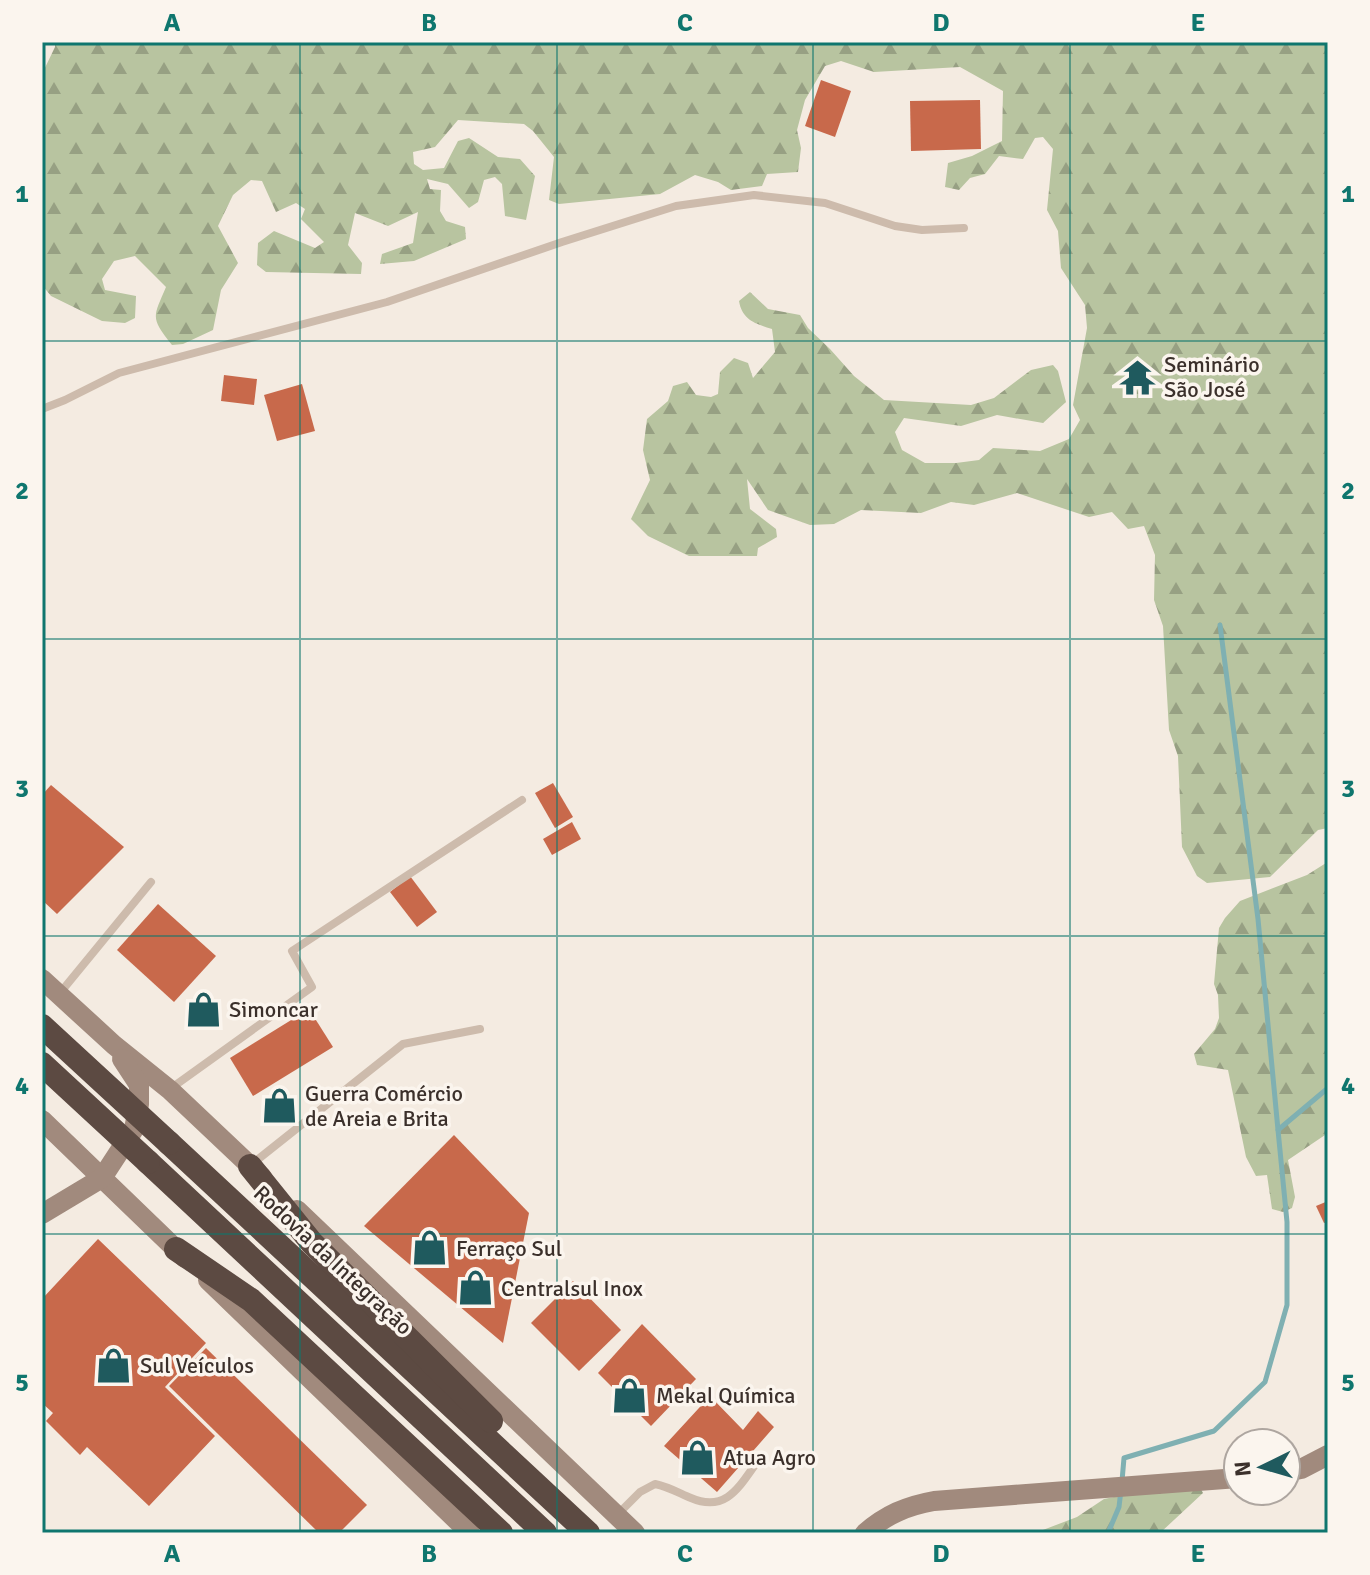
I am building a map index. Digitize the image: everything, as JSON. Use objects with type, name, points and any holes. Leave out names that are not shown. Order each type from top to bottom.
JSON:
[{"type":"highway","name":"Rodovia da Integração","points":[[42,1026],[588,1533]]},
{"type":"highway","points":[[42,1064],[545,1533]]},
{"type":"highway","points":[[250,1166],[312,1243],[610,1524]]},
{"type":"highway","points":[[176,1249],[251,1300],[501,1533]]},
{"type":"main road","points":[[42,979],[114,1045],[170,1090],[250,1166]]},
{"type":"main road","points":[[42,1214],[102,1178],[134,1129],[139,1085],[114,1045]]},
{"type":"main road","points":[[42,1120],[470,1533]]},
{"type":"main road","points":[[1302,1468],[1328,1455]]},
{"type":"main road","points":[[865,1533],[890,1514],[911,1505],[934,1501],[1222,1479]]},
{"type":"main road","points":[[610,1524],[635,1533]]},
{"type":"lane","points":[[42,409],[119,373],[387,302],[676,206],[754,195],[825,203],[895,226],[922,230],[964,228]]},
{"type":"lane","points":[[170,1090],[312,987],[292,951],[522,800]]},
{"type":"lane","points":[[59,994],[151,882]]},
{"type":"lane","points":[[250,1166],[403,1044],[480,1029]]},
{"type":"lane","points":[[610,1524],[640,1492],[655,1484],[671,1487],[708,1504],[721,1501],[733,1494],[760,1458]]},
{"type":"green space","points":[[55,42],[1328,42],[1328,800],[1325,803],[1328,828],[1318,830],[1270,877],[1207,883],[1197,876],[1182,847],[1178,756],[1169,730],[1163,626],[1154,600],[1155,555],[1144,526],[1128,529],[1112,512],[1089,517],[1017,493],[974,505],[951,502],[921,513],[861,510],[834,524],[810,525],[768,510],[747,479],[750,509],[776,529],[777,537],[758,548],[757,556],[689,556],[648,536],[631,519],[650,480],[643,450],[647,419],[668,401],[673,386],[687,382],[696,395],[711,397],[718,394],[720,372],[734,358],[748,363],[753,378],[775,352],[772,329],[743,313],[739,301],[750,292],[768,309],[800,315],[808,328],[854,376],[884,400],[971,405],[994,398],[1031,370],[1053,365],[1058,371],[1066,402],[1043,423],[997,415],[961,426],[904,418],[895,432],[902,450],[925,463],[979,460],[993,448],[1040,451],[1069,439],[1080,420],[1073,405],[1087,328],[1085,305],[1061,268],[1058,231],[1047,210],[1053,149],[1043,137],[1035,138],[1023,159],[999,156],[985,174],[970,178],[959,190],[945,187],[948,163],[972,156],[1002,141],[1003,91],[960,67],[874,72],[841,61],[825,66],[805,100],[797,130],[801,148],[798,172],[767,174],[762,186],[731,190],[695,175],[660,194],[559,204],[549,200],[554,157],[533,131],[524,124],[458,120],[435,147],[413,152],[414,164],[423,170],[444,168],[458,141],[469,138],[498,157],[520,159],[535,176],[526,220],[505,216],[502,184],[495,177],[484,180],[478,202],[469,208],[448,184],[427,179],[430,189],[441,190],[440,211],[446,221],[465,227],[466,239],[414,261],[380,264],[382,254],[413,243],[418,212],[388,226],[355,213],[348,245],[362,263],[361,274],[266,272],[257,265],[258,243],[274,231],[315,248],[324,242],[301,219],[305,209],[296,203],[276,212],[262,181],[251,180],[233,195],[218,226],[238,263],[221,290],[213,330],[183,344],[172,345],[156,317],[166,287],[135,256],[114,261],[102,279],[105,290],[136,296],[135,318],[125,323],[102,321],[51,296],[42,285],[42,74]]},
{"type":"green space","points":[[1328,859],[1328,1133],[1288,1160],[1295,1197],[1292,1208],[1283,1212],[1272,1209],[1267,1175],[1256,1176],[1246,1157],[1228,1070],[1197,1065],[1194,1054],[1215,1029],[1219,1018],[1214,984],[1219,928],[1225,918],[1240,901],[1307,875]]},
{"type":"green space","points":[[1188,1482],[1198,1484],[1203,1493],[1160,1533],[1035,1533],[1077,1517],[1104,1499]]},
{"type":"building","points":[[821,80],[851,91],[835,137],[805,126]]},
{"type":"building","points":[[980,100],[981,149],[911,151],[910,101]]},
{"type":"building","points":[[224,375],[257,379],[254,405],[221,401]]},
{"type":"building","points":[[302,384],[315,431],[277,441],[264,395]]},
{"type":"building","points":[[553,783],[573,817],[555,828],[535,793]]},
{"type":"building","points":[[51,785],[124,847],[57,914],[42,900],[42,795]]},
{"type":"building","points":[[572,822],[581,839],[552,855],[543,839]]},
{"type":"building","points":[[410,876],[437,912],[417,927],[390,892]]},
{"type":"building","points":[[158,904],[216,956],[174,1002],[117,950]]},
{"type":"building","points":[[309,1009],[333,1047],[253,1096],[230,1058]]},
{"type":"building","points":[[454,1135],[529,1213],[503,1343],[364,1226]]},
{"type":"building","points":[[1328,1201],[1328,1222],[1324,1223],[1316,1206]]},
{"type":"building","name":"Sul Veículos","points":[[98,1239],[206,1343],[165,1387],[215,1436],[149,1506],[87,1447],[80,1455],[46,1421],[53,1413],[42,1403],[42,1299]]},
{"type":"building","points":[[573,1281],[621,1330],[579,1371],[531,1323]]},
{"type":"building","points":[[642,1324],[696,1379],[651,1426],[598,1373]]},
{"type":"building","points":[[206,1348],[367,1505],[339,1533],[319,1533],[169,1386]]},
{"type":"building","points":[[710,1396],[743,1430],[758,1411],[774,1427],[717,1492],[664,1446]]},
{"type":"waterway","points":[[1122,1481],[1124,1458],[1214,1431],[1265,1382],[1287,1305],[1287,1222],[1258,919],[1220,625]]},
{"type":"waterway","points":[[1278,1130],[1328,1088]]},
{"type":"waterway","points":[[1108,1533],[1119,1507],[1121,1490]]},
{"type":"place","name":"Seminário São José","points":[[1138,377]]},
{"type":"place","name":"Simoncar","points":[[203,1009]]},
{"type":"place","name":"Guerra Comércio de Areia e Brita","points":[[279,1106]]},
{"type":"place","name":"Ferraço Sul","points":[[430,1248]]},
{"type":"place","name":"Centralsul Inox","points":[[475,1288]]},
{"type":"place","name":"Sul Veículos","points":[[114,1365]]},
{"type":"place","name":"Mekal Química","points":[[630,1395]]},
{"type":"place","name":"Atua Agro","points":[[697,1457]]}]
